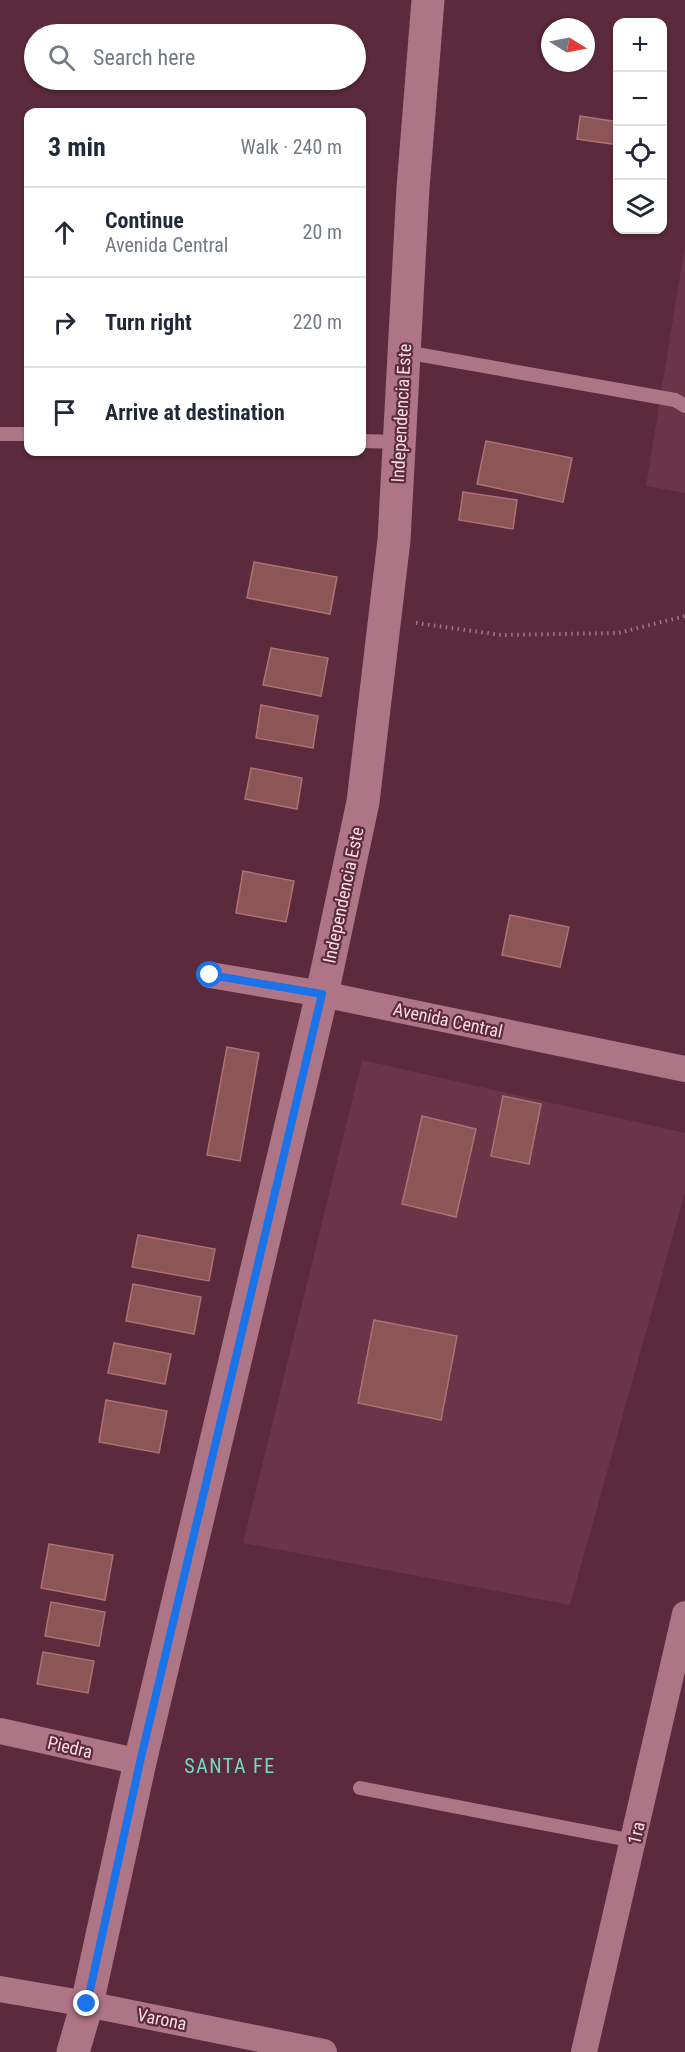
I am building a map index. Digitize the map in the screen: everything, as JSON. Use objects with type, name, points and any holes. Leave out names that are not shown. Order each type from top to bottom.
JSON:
[{"type":"main road","name":"Independencia Este","points":[[73,2052],[87,2004],[140,1762],[322,994],[363,802],[394,540],[413,188],[428,0]]},
{"type":"street","name":"Avenida Central","points":[[210,975],[322,994],[685,1070]]},
{"type":"street","name":"1ra","points":[[584,2052],[685,1614]]},
{"type":"street","name":"Piedra","points":[[0,1731],[140,1762]]},
{"type":"street","name":"Varona","points":[[0,1989],[87,2004],[324,2052]]},
{"type":"lane","points":[[405,352],[675,400],[685,406]]},
{"type":"lane","points":[[0,434],[24,434]]},
{"type":"lane","points":[[366,441],[399,442]]},
{"type":"lane","points":[[360,1788],[634,1841]]},
{"type":"path","points":[[384,618],[501,635],[618,633],[685,616]]},
{"type":"shaded area","points":[[685,245],[685,493],[646,486]]},
{"type":"shaded area","points":[[362,1060],[685,1133],[685,1192],[570,1605],[243,1543]]},
{"type":"building","points":[[580,116],[613,121],[613,144],[577,139]]},
{"type":"building","points":[[486,441],[572,458],[563,502],[477,484]]},
{"type":"building","points":[[463,492],[517,500],[513,529],[459,520]]},
{"type":"building","points":[[254,562],[337,577],[330,614],[247,598]]},
{"type":"building","points":[[271,648],[328,658],[321,696],[263,685]]},
{"type":"building","points":[[261,705],[318,716],[313,748],[256,738]]},
{"type":"building","points":[[251,768],[302,778],[297,809],[245,799]]},
{"type":"building","points":[[243,871],[294,881],[286,922],[236,913]]},
{"type":"building","points":[[510,915],[569,927],[560,967],[502,955]]},
{"type":"building","points":[[227,1047],[259,1053],[240,1161],[207,1155]]},
{"type":"building","points":[[503,1096],[541,1104],[529,1164],[491,1156]]},
{"type":"building","points":[[422,1116],[476,1129],[456,1217],[402,1204]]},
{"type":"building","points":[[138,1235],[215,1249],[209,1281],[132,1267]]},
{"type":"building","points":[[133,1284],[201,1297],[194,1334],[126,1321]]},
{"type":"building","points":[[374,1320],[457,1336],[441,1420],[358,1403]]},
{"type":"building","points":[[114,1343],[171,1354],[165,1384],[108,1373]]},
{"type":"building","points":[[106,1400],[167,1411],[159,1453],[99,1442]]},
{"type":"building","points":[[49,1544],[113,1555],[105,1600],[41,1588]]},
{"type":"building","points":[[51,1602],[105,1612],[99,1646],[45,1636]]},
{"type":"building","points":[[43,1652],[94,1661],[88,1693],[37,1684]]},
{"type":"district","name":"SANTA FE","points":[[230,1766]]},
{"type":"route","points":[[87,2004],[140,1762],[322,994],[210,975]]}]
